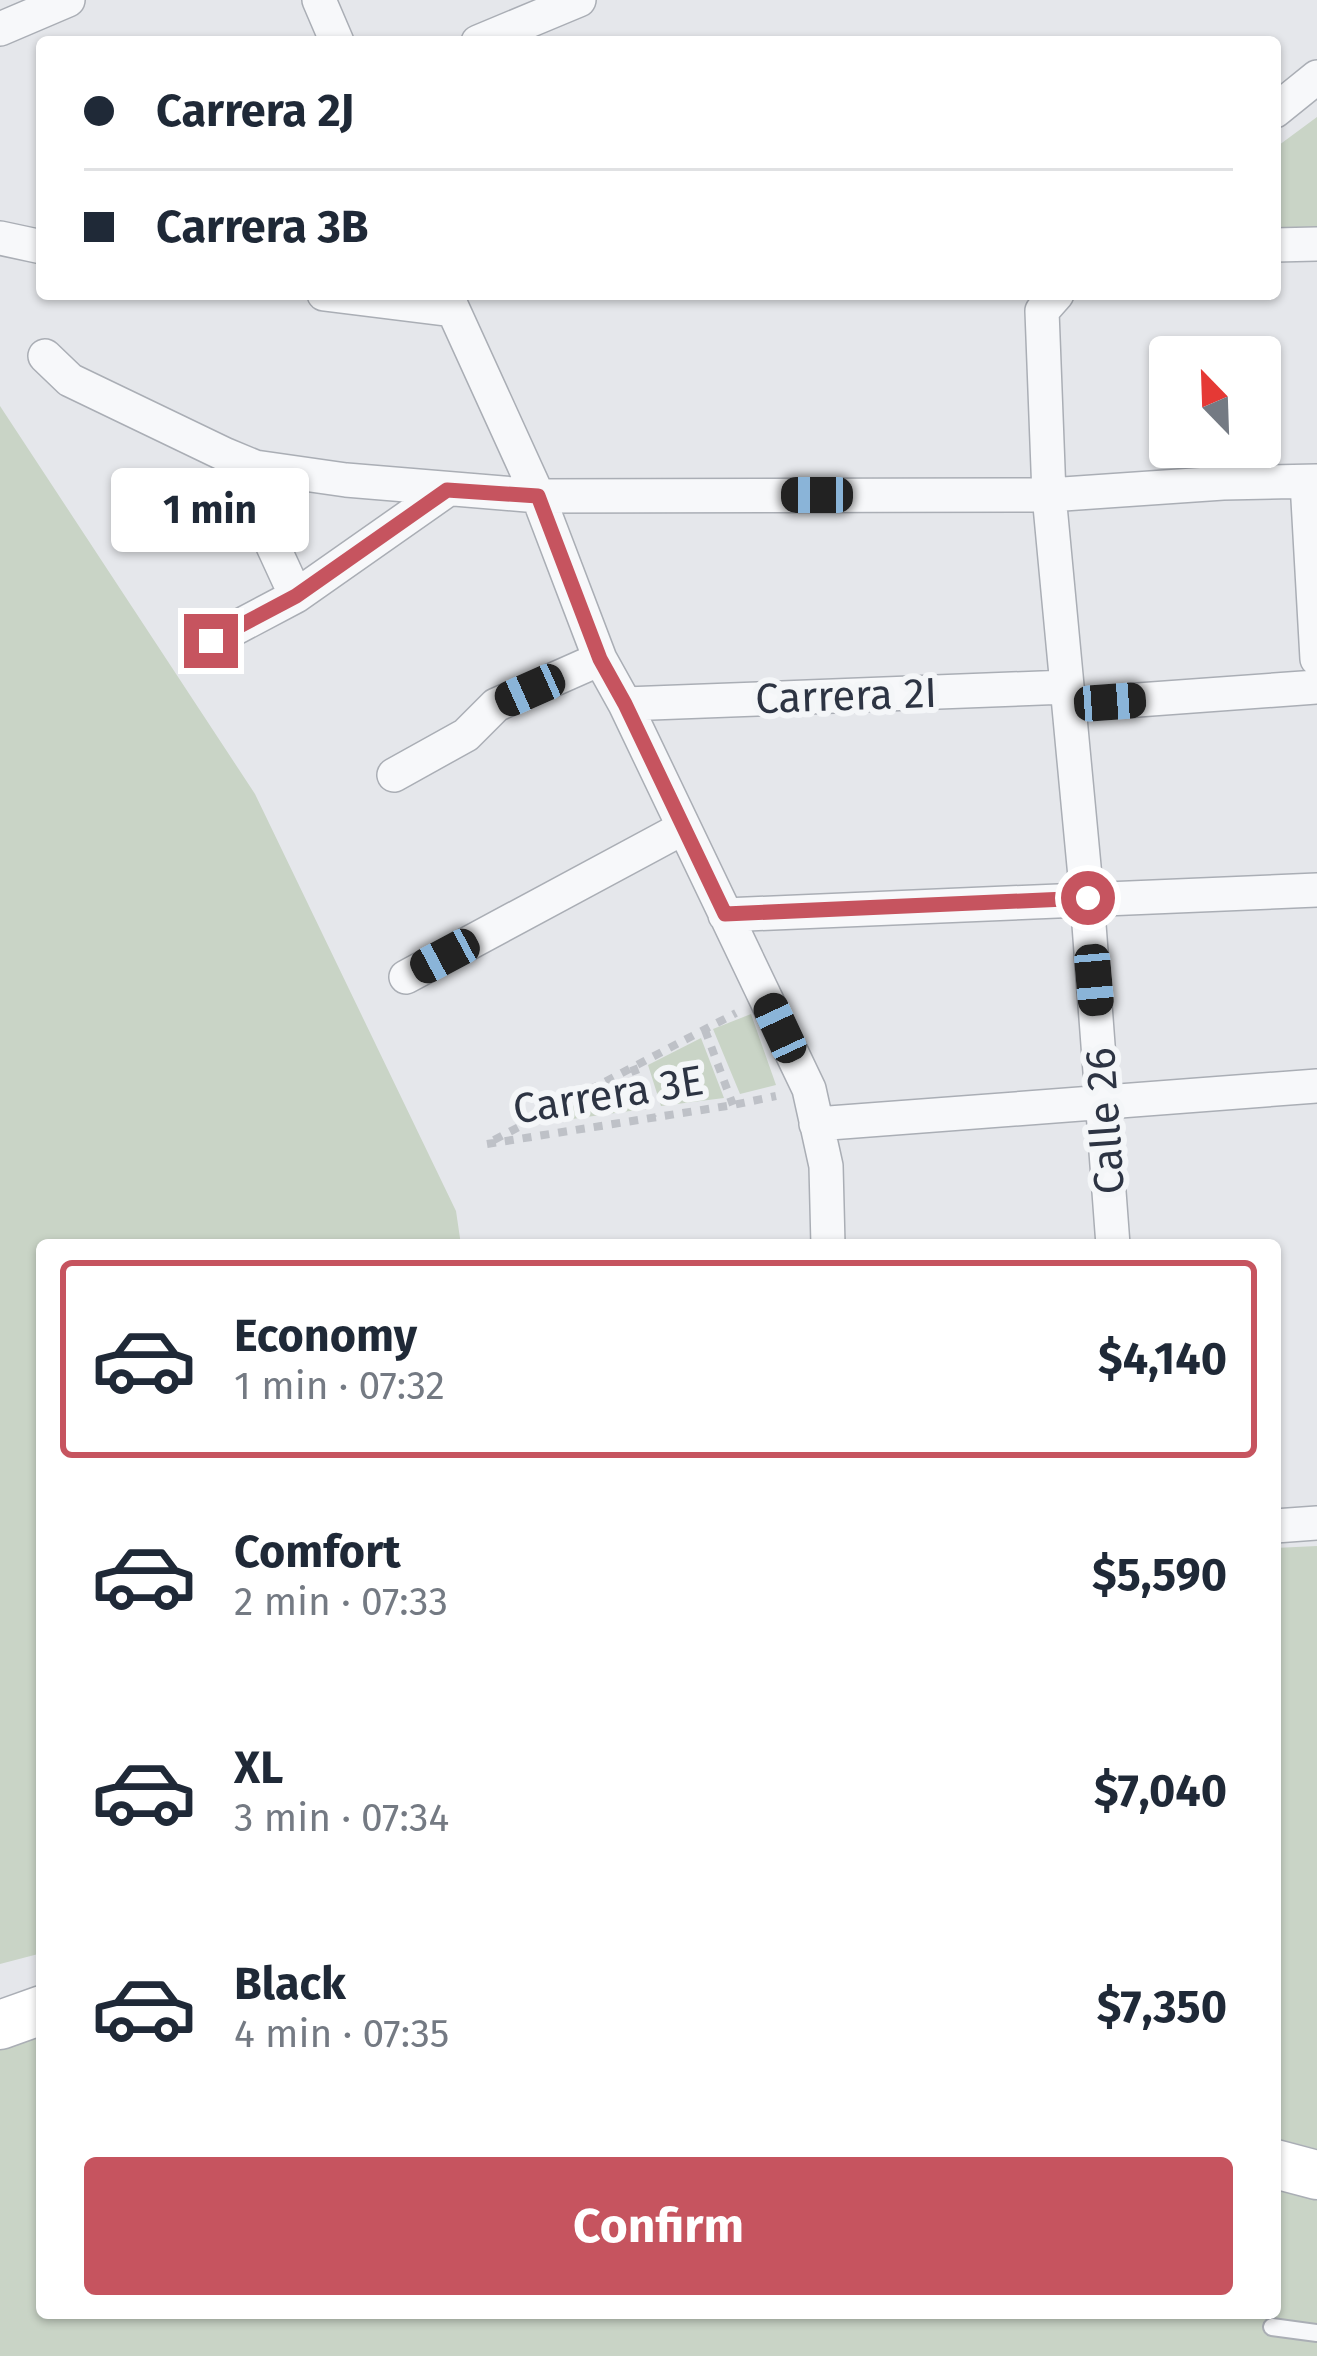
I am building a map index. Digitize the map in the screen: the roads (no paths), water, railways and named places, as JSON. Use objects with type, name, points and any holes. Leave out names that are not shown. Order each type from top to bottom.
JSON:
[{"type":"main road","points":[[0,2025],[36,2012]]},
{"type":"main road","points":[[1281,2166],[1317,2175]]},
{"type":"street","points":[[0,29],[68,0]]},
{"type":"street","points":[[320,0],[335,36]]},
{"type":"street","points":[[492,36],[579,0]]},
{"type":"street","points":[[1281,106],[1317,77]]},
{"type":"street","points":[[0,238],[36,247]]},
{"type":"street","points":[[1281,245],[1317,244]]},
{"type":"street","points":[[418,300],[449,302],[538,496],[600,659],[809,1089],[826,1166],[828,1239]]},
{"type":"street","name":"Calle 26","points":[[1052,300],[1042,311],[1049,495],[1088,898],[1113,1239]]},
{"type":"street","points":[[45,356],[70,380],[255,467],[346,480],[538,496],[1049,495],[1312,482],[1317,659]]},
{"type":"street","points":[[255,467],[250,487],[255,507],[296,596]]},
{"type":"street","points":[[211,641],[296,596],[447,490]]},
{"type":"street","points":[[394,775],[466,735],[496,705],[600,659]]},
{"type":"street","name":"Carrera 2I","points":[[625,704],[1317,687]]},
{"type":"street","points":[[406,977],[683,828]]},
{"type":"street","points":[[725,914],[1317,890]]},
{"type":"street","points":[[816,1124],[1317,1086]]},
{"type":"street","points":[[1281,1526],[1317,1523]]},
{"type":"lane","points":[[1272,2326],[1317,2333]]}]
